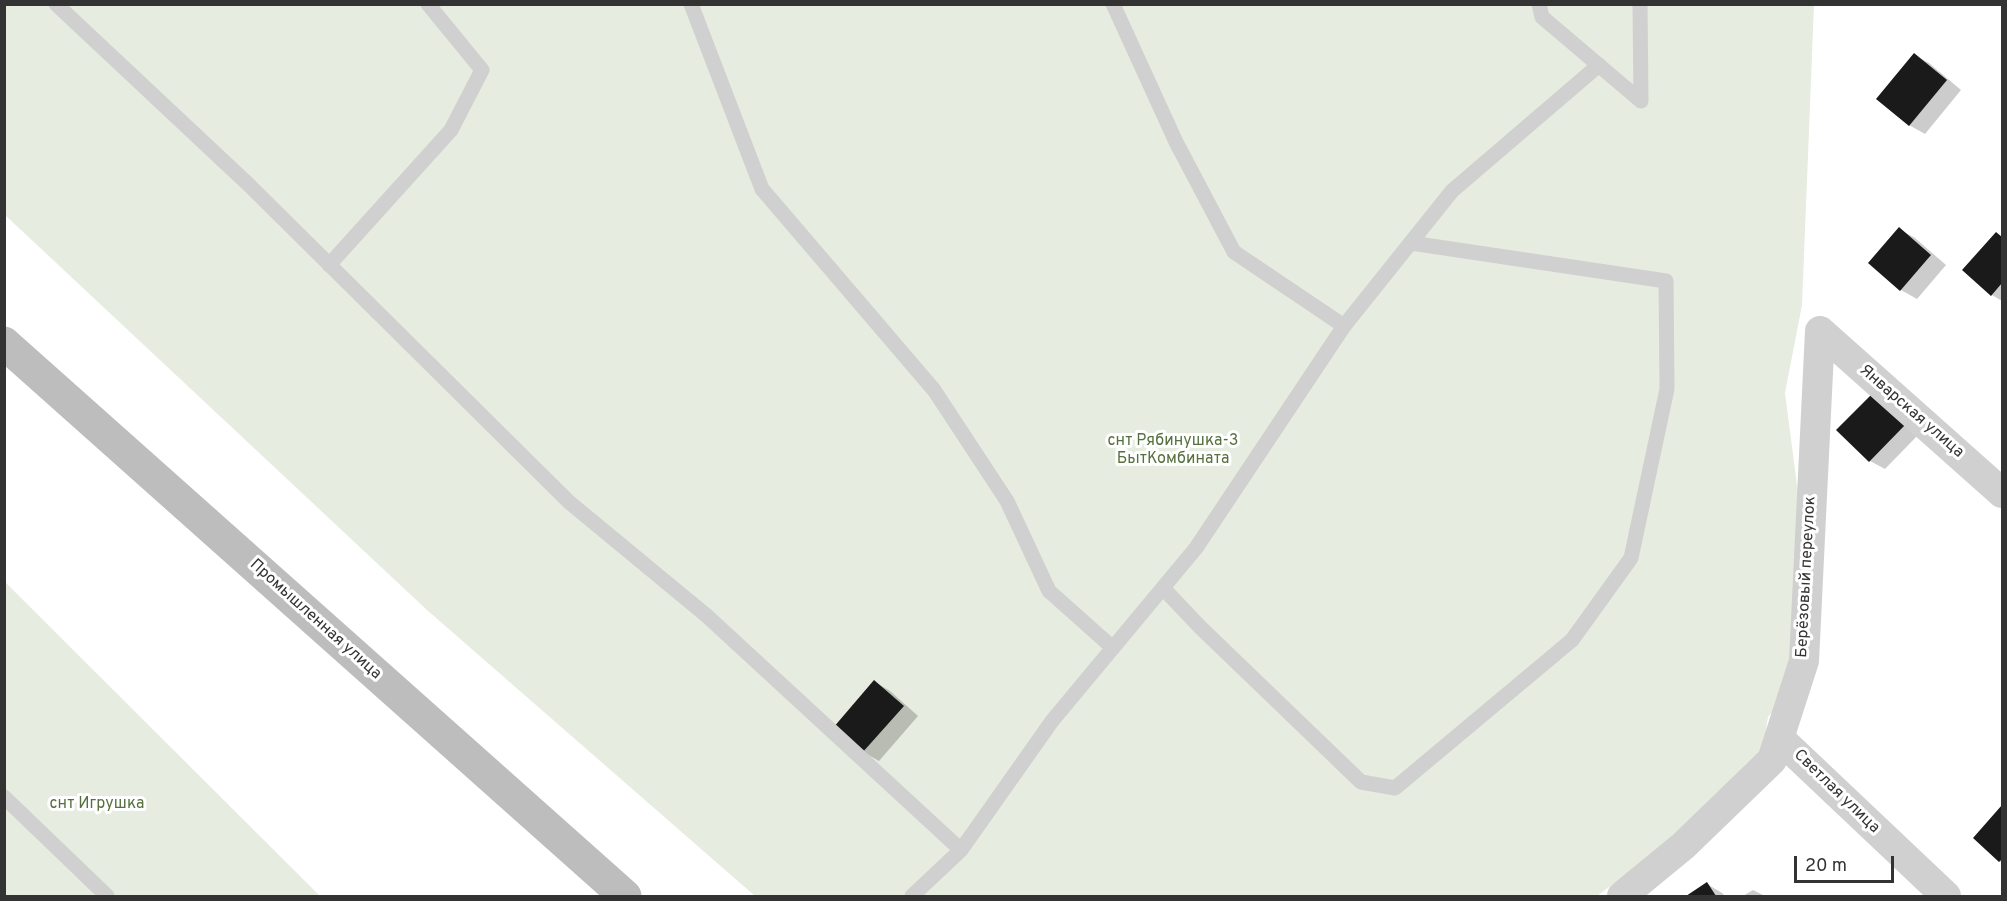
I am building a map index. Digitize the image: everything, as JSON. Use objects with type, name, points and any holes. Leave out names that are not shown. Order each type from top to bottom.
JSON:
[{"type":"main road","name":"Промышленная улица","points":[[4,343],[625,897]]},
{"type":"street","name":"Январская улица","points":[[1820,331],[2002,492]]},
{"type":"street","name":"Берёзовый переулок","points":[[1622,897],[1683,846],[1772,760],[1804,661],[1820,331]]},
{"type":"street","name":"Светлая улица","points":[[1779,738],[1946,897]]},
{"type":"lane","points":[[56,4],[249,185],[569,502],[707,616],[961,850]]},
{"type":"lane","points":[[330,265],[452,130],[482,70],[428,4]]},
{"type":"lane","points":[[691,4],[762,189],[934,390],[1007,501],[1049,591],[1113,648]]},
{"type":"lane","points":[[1113,4],[1176,142],[1234,252],[1344,326]]},
{"type":"lane","points":[[1539,4],[1542,17],[1641,101],[1640,4]]},
{"type":"lane","points":[[912,897],[961,850],[1052,722],[1196,548],[1344,326],[1452,190],[1599,65]]},
{"type":"lane","points":[[1163,588],[1208,635],[1361,782],[1395,788],[1572,640],[1631,558],[1667,389],[1666,281],[1410,243]]},
{"type":"lane","points":[[4,796],[107,897]]},
{"type":"green space","name":"снт Рябинушка-3 БытКомбината","points":[[4,5],[1814,5],[1802,305],[1785,393],[1798,493],[1793,689],[1768,717],[1758,777],[1597,896],[755,896],[427,610],[5,215]]},
{"type":"green space","name":"снт Игрушка","points":[[5,582],[320,896],[5,896]]},
{"type":"building","points":[[1914,53],[1947,80],[1909,126],[1876,99]]},
{"type":"building","points":[[1899,227],[1931,255],[1900,291],[1868,263]]},
{"type":"building","points":[[1996,232],[2002,237],[2002,283],[1991,296],[1962,270]]},
{"type":"building","points":[[1873,393],[1905,425],[1869,462],[1836,430]]},
{"type":"building","points":[[874,680],[904,706],[862,753],[833,728]]},
{"type":"building","points":[[2002,805],[2002,859],[1999,862],[1973,838]]},
{"type":"building","points":[[1707,882],[1716,896],[1686,896]]}]
